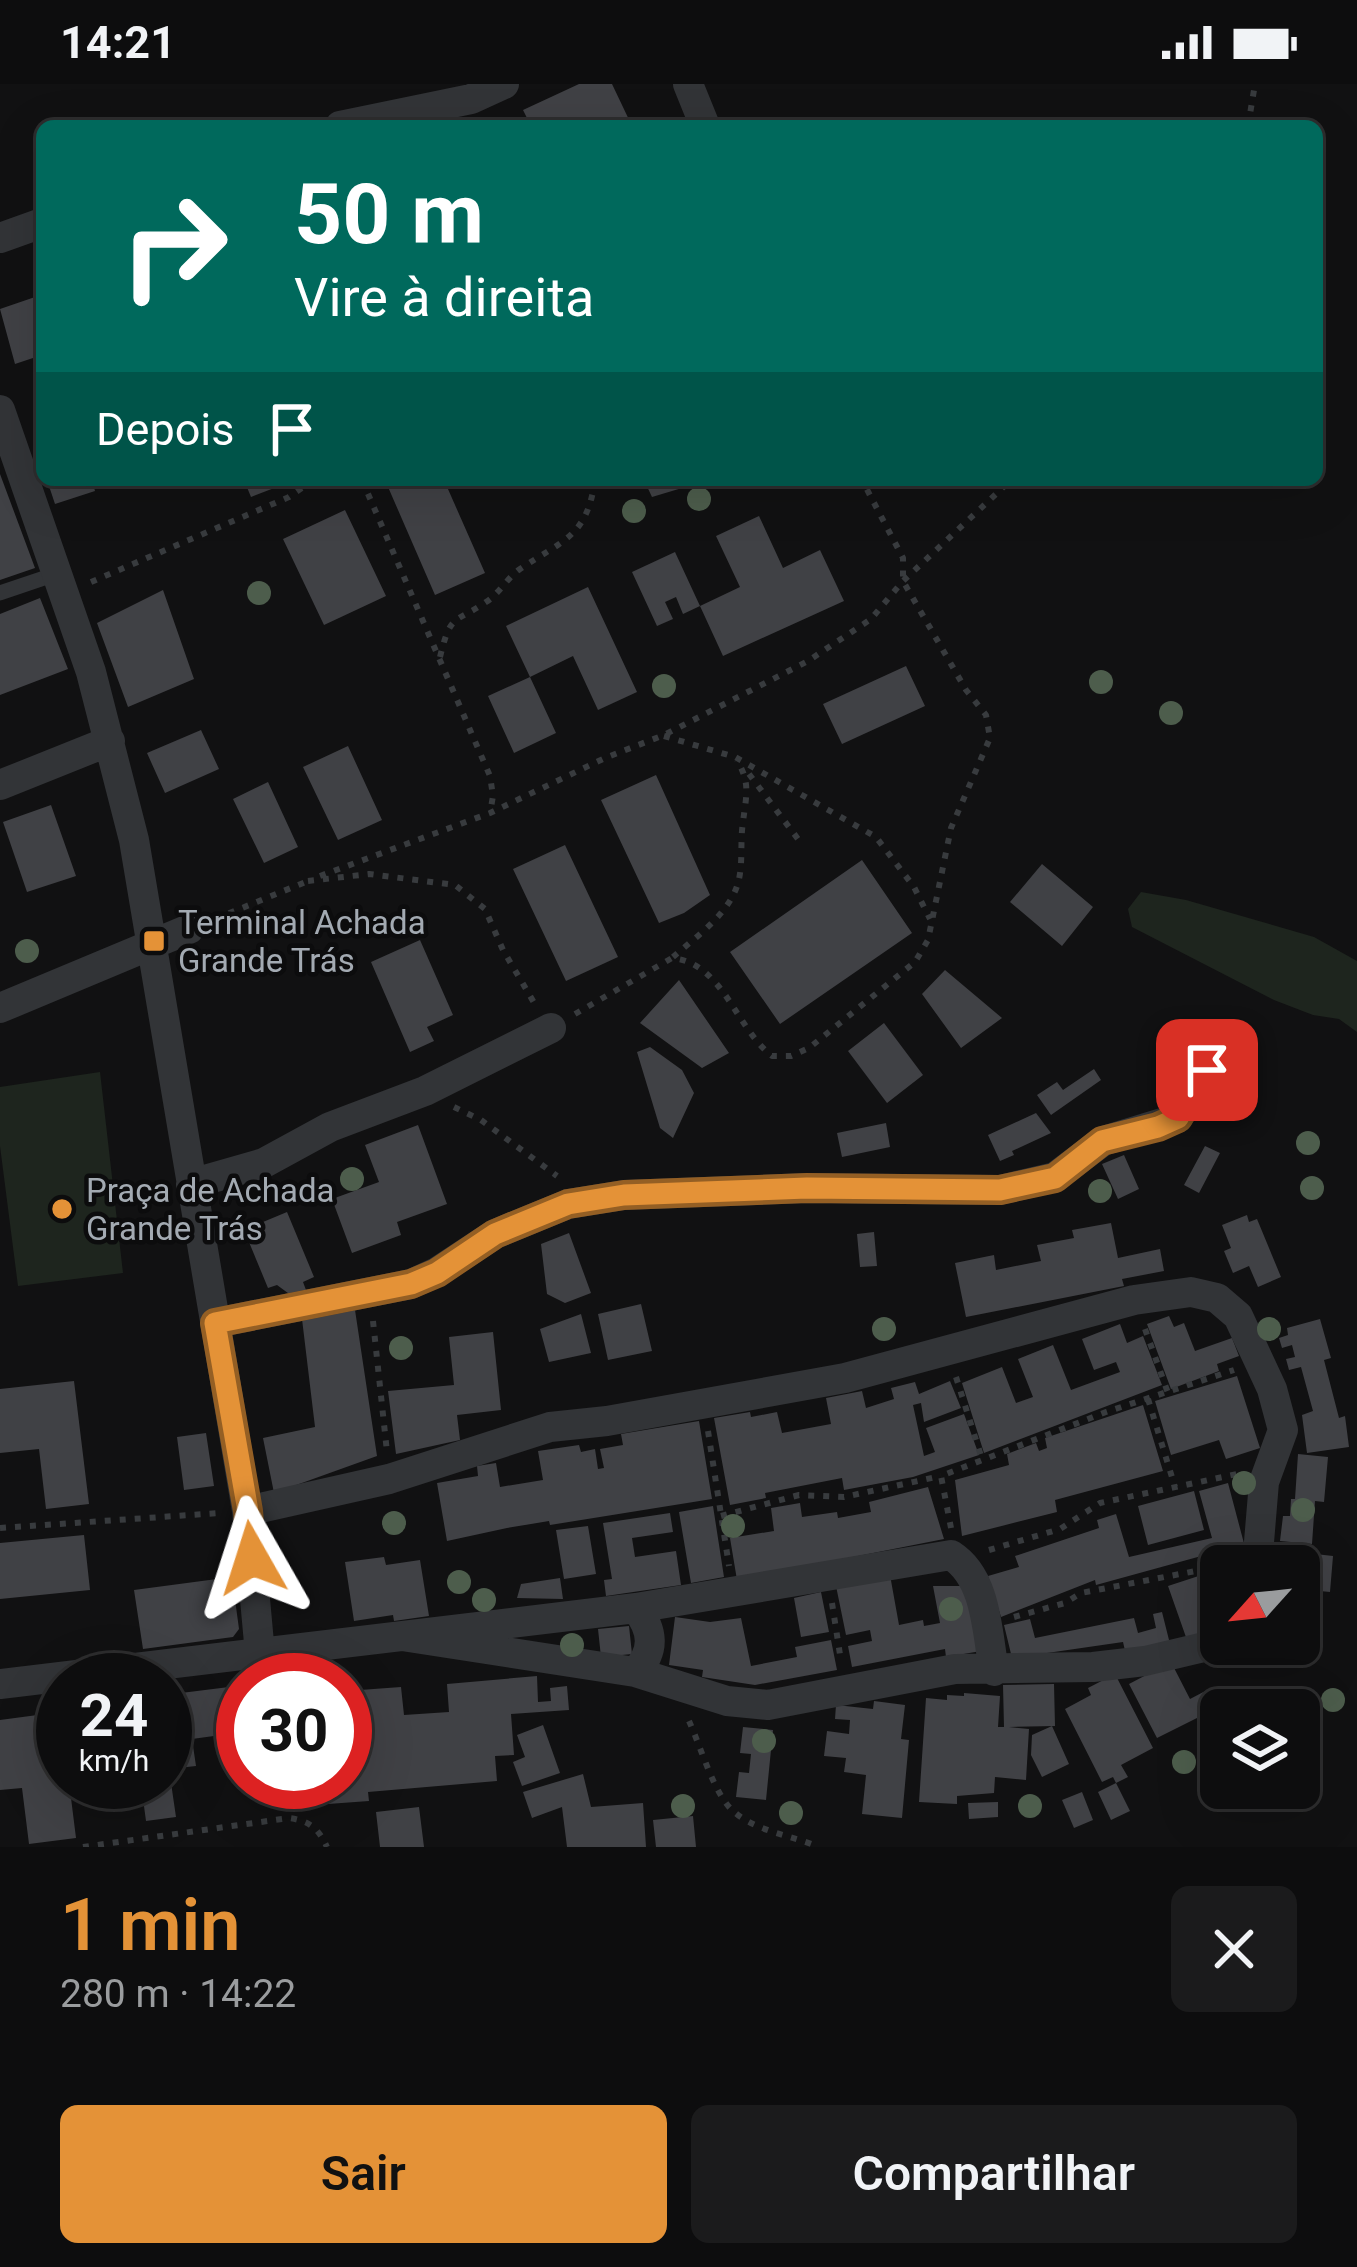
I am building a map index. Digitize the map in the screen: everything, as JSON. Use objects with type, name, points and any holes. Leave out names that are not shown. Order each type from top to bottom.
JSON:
[{"type":"street","points":[[369,120],[471,99],[505,84]]},
{"type":"street","points":[[688,84],[703,120]]},
{"type":"street","points":[[0,238],[36,225]]},
{"type":"street","points":[[0,410],[6,450],[62,583],[110,741],[154,941],[248,1511],[260,1653]]},
{"type":"street","points":[[0,785],[110,741]]},
{"type":"street","points":[[0,1008],[189,929]]},
{"type":"street","points":[[191,1184],[264,1163],[330,1127],[424,1091],[550,1028]]},
{"type":"street","points":[[215,1323],[411,1284],[437,1273],[495,1234],[568,1204],[624,1195],[784,1188],[1000,1190],[1055,1178],[1102,1141],[1178,1118],[1207,1070]]},
{"type":"street","points":[[248,1511],[389,1479],[550,1426],[845,1378],[1134,1300],[1191,1292],[1217,1298],[1238,1316],[1261,1361],[1283,1430],[1260,1504],[1258,1545]]},
{"type":"street","points":[[268,1653],[636,1608],[957,1559],[978,1590],[994,1671]]},
{"type":"street","points":[[635,1672],[649,1653],[651,1639],[648,1623],[636,1608]]},
{"type":"street","points":[[402,1636],[635,1672],[727,1701],[768,1705],[955,1669],[1127,1664],[1200,1648]]},
{"type":"street","points":[[0,1684],[216,1659]]},
{"type":"lane","points":[[0,592],[62,583]]},
{"type":"path","points":[[1250,120],[1255,84]]},
{"type":"path","points":[[62,583],[289,497],[305,486]]},
{"type":"path","points":[[365,486],[490,776],[490,813]]},
{"type":"path","points":[[440,660],[450,626],[461,613],[486,602],[515,573],[581,529],[594,486]]},
{"type":"path","points":[[672,958],[702,967],[758,1045],[772,1056],[791,1056],[809,1048],[915,962],[928,940],[951,828],[990,738],[986,715],[966,690],[902,581],[903,558],[865,486]]},
{"type":"path","points":[[189,929],[490,813],[605,758],[664,736],[871,619],[902,581],[1005,486]]},
{"type":"path","points":[[664,736],[735,757],[876,837],[914,887],[932,922]]},
{"type":"path","points":[[735,757],[802,843]]},
{"type":"path","points":[[308,880],[369,874],[408,877],[455,885],[473,896],[485,909],[503,950],[550,1028],[672,958],[728,905],[739,882],[749,795],[746,776],[735,757]]},
{"type":"path","points":[[450,1106],[481,1120],[540,1167],[567,1181]]},
{"type":"path","points":[[369,1292],[389,1479]]},
{"type":"path","points":[[1134,1300],[1168,1393]]},
{"type":"path","points":[[948,1351],[982,1459]]},
{"type":"path","points":[[721,1516],[788,1497],[844,1497],[941,1476],[1261,1361]]},
{"type":"path","points":[[1148,1399],[1175,1487]]},
{"type":"path","points":[[704,1404],[733,1593]]},
{"type":"path","points":[[941,1476],[957,1559],[1060,1529],[1100,1503],[1270,1466]]},
{"type":"path","points":[[0,1528],[248,1511]]},
{"type":"path","points":[[985,1625],[1065,1604],[1081,1593],[1200,1568]]},
{"type":"path","points":[[827,1578],[845,1688]]},
{"type":"path","points":[[678,1688],[731,1810],[752,1823],[819,1847]]},
{"type":"path","points":[[83,1847],[289,1818],[305,1820],[320,1831],[327,1847]]},
{"type":"shaded area","points":[[1141,892],[1314,937],[1357,961],[1357,1032],[1339,1019],[1274,1000],[1132,927],[1128,909]]},
{"type":"shaded area","name":"Praça de Achada Grande Trás","points":[[100,1072],[123,1273],[18,1286],[0,1146],[0,1087]]},
{"type":"building","points":[[579,84],[612,84],[629,120],[528,120],[523,110]]},
{"type":"building","points":[[35,297],[36,357],[15,364],[0,309]]},
{"type":"building","points":[[0,474],[35,568],[0,580]]},
{"type":"building","points":[[49,486],[94,486],[95,491],[55,504]]},
{"type":"building","points":[[246,486],[279,486],[251,497]]},
{"type":"building","points":[[388,486],[447,486],[485,573],[435,595]]},
{"type":"building","points":[[647,486],[682,486],[682,488],[652,497]]},
{"type":"building","points":[[345,510],[386,596],[324,625],[283,539]]},
{"type":"building","points":[[759,516],[783,568],[820,550],[844,601],[723,656],[700,606],[740,587],[716,536]]},
{"type":"building","points":[[675,552],[700,606],[683,614],[676,597],[665,602],[673,619],[657,626],[632,572]]},
{"type":"building","points":[[588,587],[637,692],[598,710],[573,656],[530,677],[506,626]]},
{"type":"building","points":[[163,590],[194,679],[128,707],[97,623]]},
{"type":"building","points":[[40,598],[68,669],[0,695],[0,614]]},
{"type":"building","points":[[906,666],[925,706],[842,744],[823,704]]},
{"type":"building","points":[[530,677],[556,733],[514,753],[488,696]]},
{"type":"building","points":[[201,730],[219,769],[165,793],[147,753]]},
{"type":"building","points":[[348,746],[382,820],[338,840],[303,767]]},
{"type":"building","points":[[656,775],[710,895],[659,923],[601,800]]},
{"type":"building","points":[[268,782],[298,847],[264,863],[233,799]]},
{"type":"building","points":[[51,805],[76,876],[27,892],[3,822]]},
{"type":"building","points":[[565,845],[618,957],[566,981],[513,869]]},
{"type":"building","points":[[862,860],[912,933],[780,1024],[730,952]]},
{"type":"building","points":[[1042,864],[1093,907],[1062,946],[1010,902]]},
{"type":"building","points":[[420,940],[453,1015],[427,1027],[434,1041],[410,1052],[371,962]]},
{"type":"building","points":[[945,970],[1002,1018],[961,1048],[922,994]]},
{"type":"building","points":[[679,980],[729,1053],[702,1068],[640,1023]]},
{"type":"building","points":[[884,1023],[923,1075],[887,1103],[848,1051]]},
{"type":"building","points":[[650,1047],[682,1070],[694,1093],[673,1138],[660,1128],[637,1052]]},
{"type":"building","points":[[1094,1069],[1101,1080],[1051,1115],[1037,1095],[1057,1082],[1063,1090]]},
{"type":"building","points":[[1036,1113],[1051,1133],[1000,1161],[988,1135]]},
{"type":"building","points":[[886,1123],[890,1147],[842,1157],[837,1133]]},
{"type":"building","points":[[418,1125],[447,1204],[397,1222],[401,1235],[352,1253],[332,1199],[379,1182],[365,1145]]},
{"type":"building","points":[[1205,1146],[1220,1153],[1199,1193],[1184,1185]]},
{"type":"building","points":[[1124,1155],[1139,1189],[1118,1199],[1102,1164]]},
{"type":"building","points":[[287,1212],[314,1277],[303,1282],[306,1290],[292,1296],[277,1285],[268,1288],[244,1230]]},
{"type":"building","points":[[1247,1215],[1249,1222],[1257,1219],[1281,1277],[1258,1287],[1249,1266],[1233,1273],[1224,1251],[1231,1248],[1222,1225]]},
{"type":"building","points":[[1111,1223],[1118,1258],[1160,1249],[1164,1271],[1122,1279],[1124,1286],[966,1317],[955,1263],[994,1255],[996,1270],[1041,1261],[1037,1245],[1074,1238],[1072,1230]]},
{"type":"building","points":[[874,1232],[877,1266],[860,1267],[857,1234]]},
{"type":"building","points":[[569,1233],[591,1293],[565,1303],[547,1294],[541,1244]]},
{"type":"building","points":[[641,1304],[652,1351],[608,1360],[598,1314]]},
{"type":"building","points":[[355,1310],[377,1456],[274,1493],[263,1438],[315,1427],[302,1319]]},
{"type":"building","points":[[581,1314],[591,1353],[549,1362],[540,1329]]},
{"type":"building","points":[[1169,1316],[1174,1327],[1184,1323],[1195,1351],[1232,1338],[1239,1356],[1217,1364],[1219,1371],[1171,1389],[1147,1324]]},
{"type":"building","points":[[1320,1319],[1331,1358],[1324,1360],[1339,1418],[1345,1416],[1349,1447],[1307,1453],[1302,1415],[1313,1411],[1301,1367],[1289,1370],[1286,1359],[1295,1357],[1292,1345],[1282,1348],[1279,1338],[1288,1335],[1287,1328]]},
{"type":"building","points":[[1120,1324],[1127,1343],[1143,1336],[1162,1385],[984,1453],[962,1383],[1002,1367],[1016,1403],[1033,1397],[1018,1359],[1053,1345],[1071,1390],[1120,1372],[1116,1362],[1094,1370],[1082,1339]]},
{"type":"building","points":[[493,1332],[501,1410],[457,1415],[460,1440],[396,1454],[388,1391],[454,1385],[449,1337]]},
{"type":"building","points":[[1237,1376],[1260,1448],[1226,1459],[1219,1440],[1171,1455],[1155,1401]]},
{"type":"building","points":[[74,1381],[89,1504],[46,1509],[39,1449],[0,1453],[0,1389]]},
{"type":"building","points":[[950,1381],[961,1408],[924,1422],[921,1403],[913,1405],[924,1456],[935,1452],[926,1428],[964,1414],[979,1455],[913,1477],[844,1490],[842,1478],[730,1505],[714,1418],[777,1412],[782,1433],[831,1424],[826,1398],[862,1391],[866,1408],[894,1399],[891,1388],[915,1382],[919,1394]]},
{"type":"building","points":[[1143,1405],[1163,1471],[1055,1500],[1057,1512],[962,1536],[955,1480],[1009,1465],[1007,1454],[1036,1443],[1039,1451],[1047,1448],[1045,1438]]},
{"type":"building","points":[[699,1421],[712,1499],[550,1525],[549,1521],[447,1541],[437,1483],[478,1476],[477,1466],[496,1463],[500,1487],[543,1480],[538,1451],[579,1445],[581,1452],[595,1449],[598,1469],[604,1468],[600,1449],[623,1445],[621,1434]]},
{"type":"building","points":[[206,1433],[214,1486],[184,1490],[177,1437]]},
{"type":"building","points":[[1298,1454],[1328,1457],[1324,1502],[1315,1501],[1312,1544],[1280,1541],[1283,1516],[1290,1516],[1291,1499],[1295,1499]]},
{"type":"building","points":[[1228,1483],[1244,1545],[1200,1545],[1200,1556],[1096,1585],[1095,1580],[1001,1617],[988,1576],[1019,1567],[1015,1556],[1099,1528],[1097,1520],[1116,1514],[1129,1557],[1212,1538],[1199,1491]]},
{"type":"building","points":[[928,1487],[944,1539],[737,1580],[730,1538],[774,1531],[771,1508],[800,1503],[802,1517],[837,1512],[838,1518],[871,1512],[869,1502]]},
{"type":"building","points":[[1194,1491],[1204,1530],[1148,1545],[1138,1506]]},
{"type":"building","points":[[713,1506],[724,1577],[691,1583],[679,1512]]},
{"type":"building","points":[[670,1513],[673,1532],[632,1538],[635,1557],[676,1551],[681,1585],[606,1596],[604,1580],[612,1579],[603,1523]]},
{"type":"building","points":[[588,1526],[596,1574],[564,1579],[556,1530]]},
{"type":"building","points":[[84,1535],[90,1590],[0,1599],[0,1543]]},
{"type":"building","points":[[1320,1555],[1333,1556],[1330,1592],[1320,1591]]},
{"type":"building","points":[[384,1557],[386,1565],[420,1560],[429,1616],[354,1621],[345,1562]]},
{"type":"building","points":[[890,1575],[899,1625],[923,1620],[924,1626],[940,1623],[933,1586],[968,1586],[981,1651],[946,1657],[945,1649],[852,1667],[848,1646],[872,1641],[870,1630],[846,1635],[836,1586]]},
{"type":"building","points":[[1200,1576],[1200,1635],[1187,1640],[1168,1586]]},
{"type":"building","points":[[232,1577],[239,1629],[233,1637],[143,1649],[134,1590]]},
{"type":"building","points":[[560,1578],[563,1599],[517,1598],[521,1584]]},
{"type":"building","points":[[821,1592],[829,1632],[801,1637],[794,1598]]},
{"type":"building","points":[[1162,1612],[1170,1644],[1126,1655],[1123,1642],[1012,1658],[1004,1625],[1030,1619],[1035,1638],[1134,1618],[1138,1633],[1156,1628],[1153,1614]]},
{"type":"building","points":[[675,1617],[710,1622],[741,1618],[751,1666],[797,1657],[795,1647],[831,1640],[837,1670],[755,1685],[702,1677],[703,1670],[669,1665]]},
{"type":"building","points":[[629,1626],[632,1654],[601,1657],[598,1629]]},
{"type":"building","points":[[1171,1662],[1190,1699],[1200,1694],[1200,1719],[1157,1738],[1129,1684]]},
{"type":"building","points":[[1115,1674],[1153,1748],[1121,1765],[1128,1777],[1116,1783],[1113,1777],[1102,1782],[1065,1709],[1091,1695],[1088,1688]]},
{"type":"building","points":[[537,1676],[538,1702],[551,1701],[550,1688],[567,1686],[569,1710],[511,1714],[514,1755],[495,1756],[497,1781],[372,1792],[372,1689],[401,1687],[404,1715],[449,1712],[447,1684]]},
{"type":"building","points":[[1054,1684],[1055,1726],[1009,1727],[1029,1729],[1026,1780],[995,1777],[994,1793],[957,1796],[957,1804],[919,1802],[926,1698],[947,1700],[947,1695],[964,1693],[1000,1696],[998,1727],[1004,1727],[1003,1685]]},
{"type":"building","points":[[216,1689],[216,1736],[192,1739],[192,1692]]},
{"type":"building","points":[[874,1701],[905,1705],[901,1739],[909,1740],[902,1818],[862,1814],[866,1775],[844,1772],[846,1758],[824,1756],[827,1731],[849,1734],[850,1720],[835,1719],[836,1705],[873,1709]]},
{"type":"building","points":[[36,1715],[36,1809],[72,1809],[76,1838],[29,1844],[22,1788],[0,1790],[0,1720]]},
{"type":"building","points":[[543,1725],[560,1773],[522,1786],[513,1762],[525,1757],[517,1735]]},
{"type":"building","points":[[1052,1726],[1069,1764],[1042,1777],[1031,1755],[1032,1735]]},
{"type":"building","points":[[743,1727],[773,1730],[766,1800],[736,1797],[739,1772],[749,1773],[751,1754],[740,1753]]},
{"type":"building","points":[[583,1774],[591,1807],[643,1803],[646,1847],[567,1847],[562,1807],[532,1818],[523,1792]]},
{"type":"building","points":[[1116,1783],[1130,1811],[1111,1820],[1098,1792]]},
{"type":"building","points":[[1082,1792],[1093,1820],[1074,1828],[1062,1800]]},
{"type":"building","points":[[998,1802],[998,1817],[969,1819],[968,1803]]},
{"type":"building","points":[[419,1807],[424,1847],[380,1847],[376,1812]]},
{"type":"building","points":[[144,1809],[175,1809],[176,1817],[146,1821]]},
{"type":"building","points":[[693,1816],[696,1847],[656,1847],[653,1820]]},
{"type":"place","name":"Terminal Achada Grande Trás","points":[[154,941]]},
{"type":"place","name":"Praça de Achada Grande Trás","points":[[62,1209]]},
{"type":"route","points":[[252,1558],[215,1323],[411,1284],[437,1273],[495,1234],[568,1204],[624,1195],[807,1188],[1000,1190],[1055,1178],[1102,1141],[1178,1118],[1207,1070]]}]
